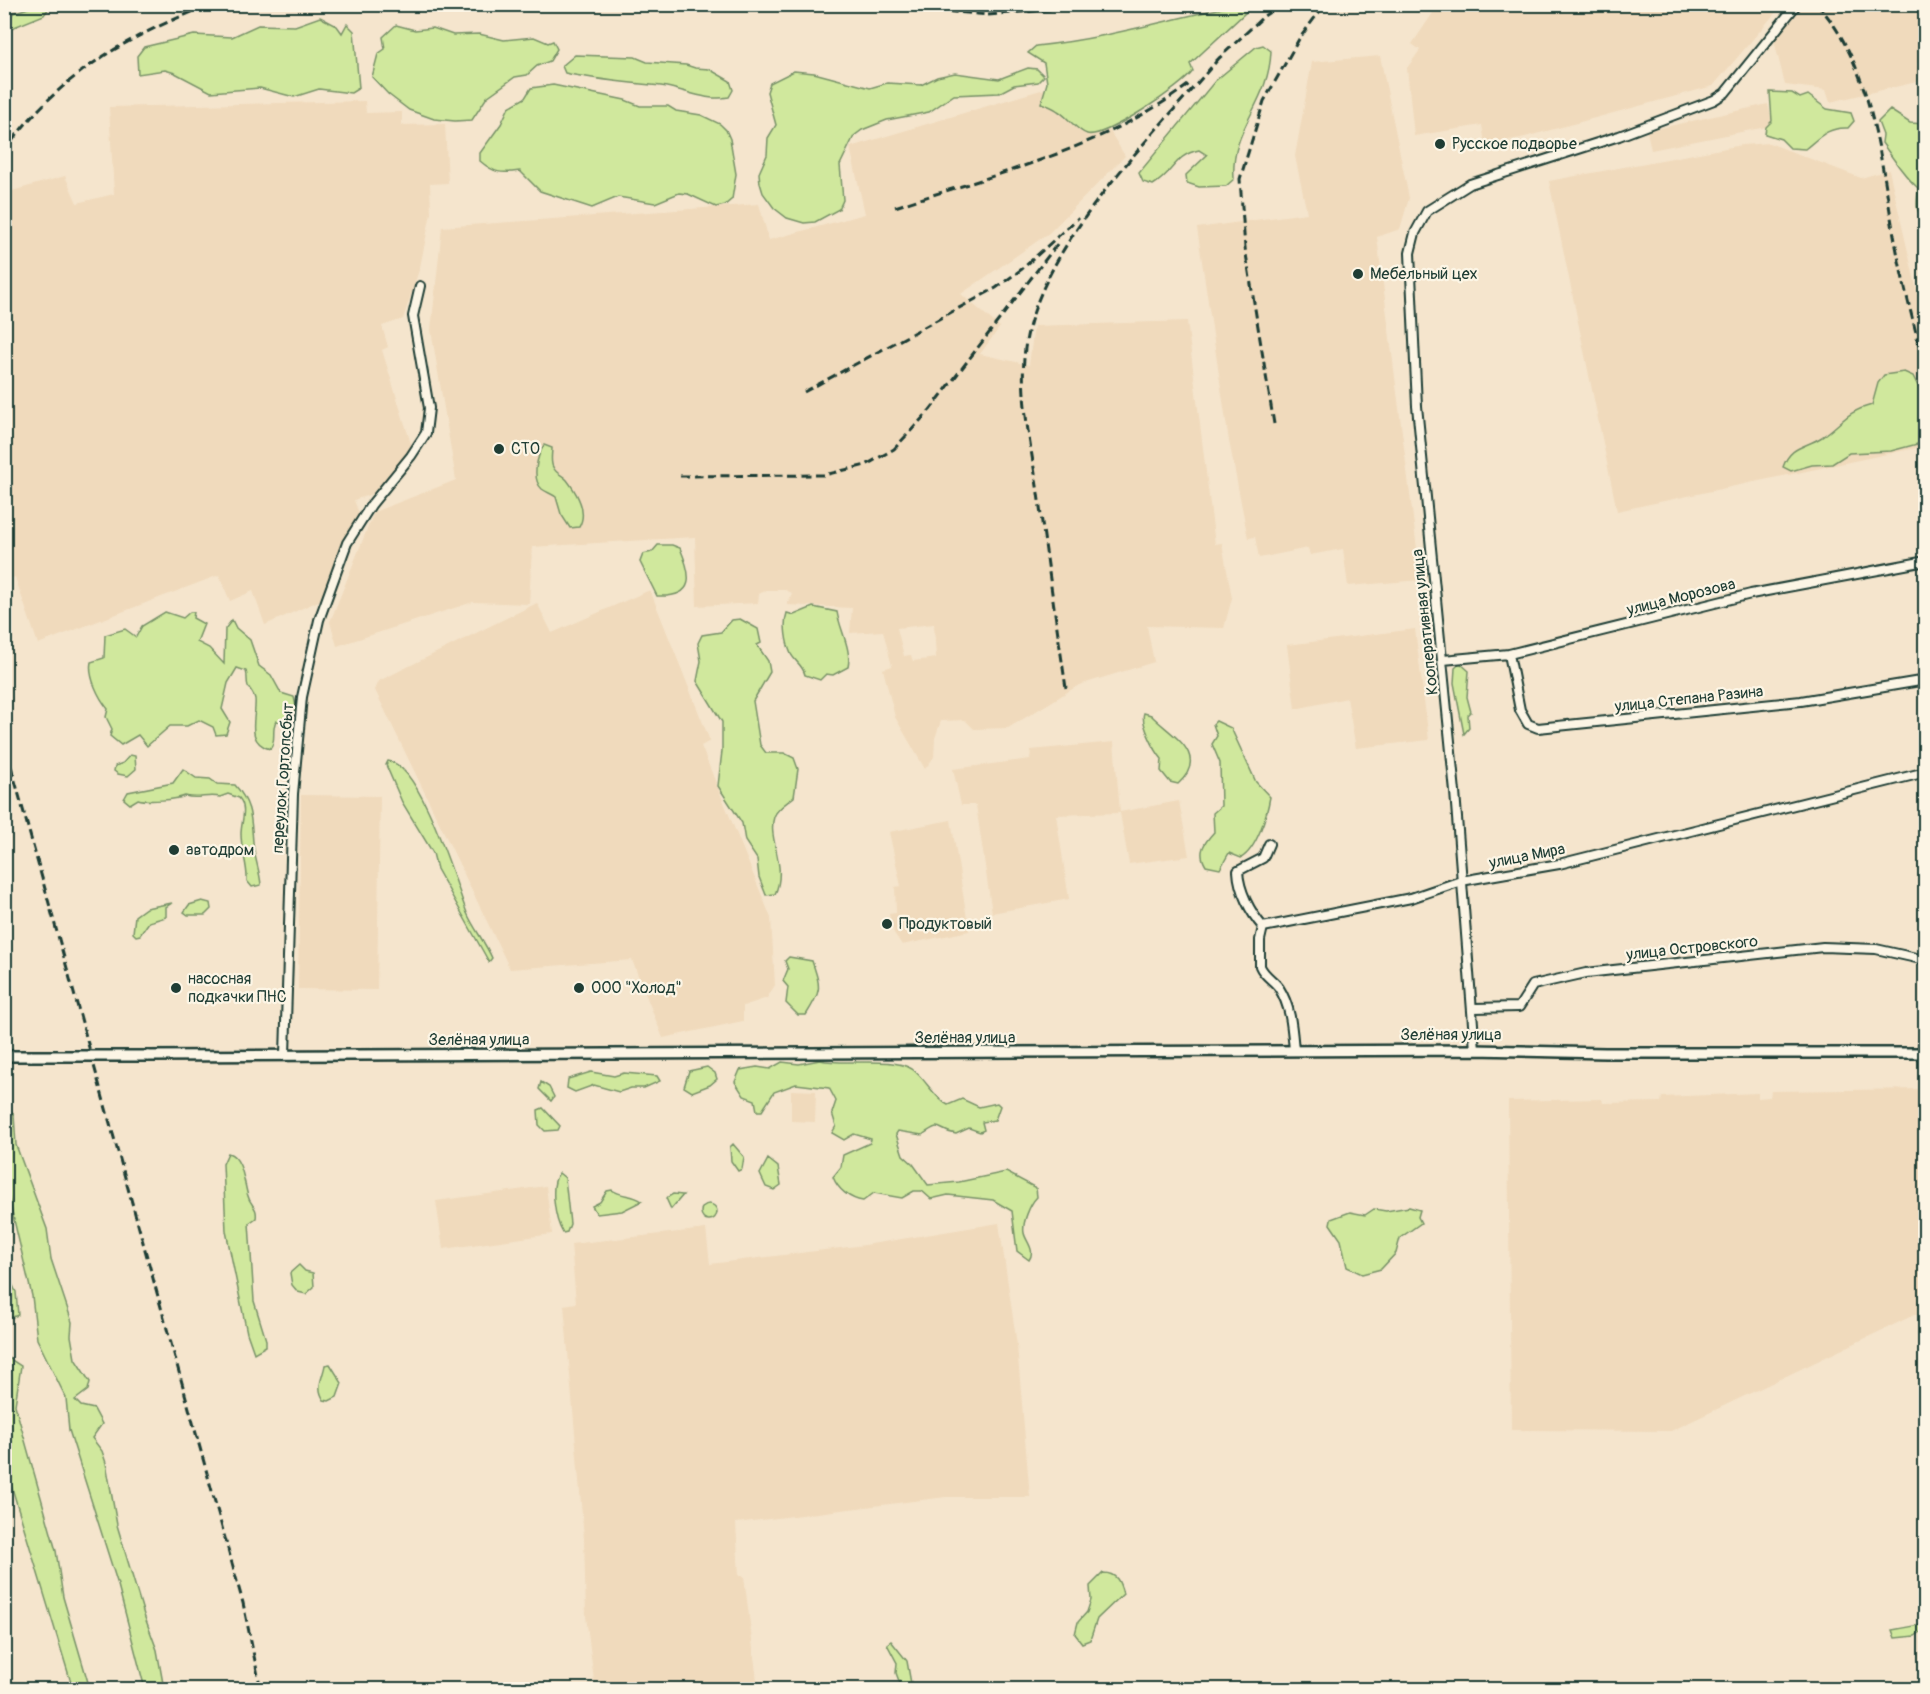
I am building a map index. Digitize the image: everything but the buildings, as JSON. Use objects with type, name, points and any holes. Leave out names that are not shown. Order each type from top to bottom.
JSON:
[{"type":"street","name":"Кооперативная улица","points":[[1475,1050],[1474,1008],[1443,660],[1417,406],[1410,253],[1414,233],[1427,211],[1470,184],[1619,136],[1714,100],[1725,93],[1797,4]]},
{"type":"street","name":"переулок Гортопсбыт","points":[[285,1055],[293,794],[302,697],[319,620],[347,543],[371,505],[411,456],[426,433],[429,408],[413,316],[420,286]]},
{"type":"street","name":"улица Морозова","points":[[1443,660],[1509,654],[1750,594],[1926,561]]},
{"type":"street","name":"улица Степана Разина","points":[[1509,654],[1520,710],[1528,724],[1538,728],[1801,700],[1926,680]]},
{"type":"street","name":"улица Мира","points":[[1263,927],[1411,898],[1461,881],[1559,864],[1926,772]]},
{"type":"street","points":[[1269,844],[1263,858],[1238,871],[1239,885],[1255,918],[1263,927],[1260,940],[1260,966],[1276,984],[1286,1001],[1290,1012],[1294,1050]]},
{"type":"street","name":"улица Островского","points":[[1474,1008],[1519,1007],[1533,985],[1586,973],[1823,947],[1876,949],[1925,960]]},
{"type":"street","points":[[1924,1053],[1926,1028]]},
{"type":"street","name":"Зелёная улица","points":[[4,1056],[1294,1050],[1924,1053]]},
{"type":"shaded area","points":[[1444,4],[1782,5],[1713,86],[1521,138],[1485,144],[1482,125],[1414,136],[1407,68],[1420,50],[1412,44],[1435,10]]},
{"type":"shaded area","points":[[1805,5],[1925,5],[1925,62],[1917,63],[1921,81],[1830,102],[1826,90],[1785,85],[1774,40]]},
{"type":"shaded area","points":[[1380,56],[1409,198],[1400,229],[1377,237],[1421,580],[1348,586],[1343,549],[1310,555],[1308,548],[1259,558],[1255,537],[1248,538],[1229,441],[1197,228],[1307,213],[1295,156],[1312,62]]},
{"type":"shaded area","points":[[1078,79],[1125,156],[1049,233],[961,294],[1000,327],[980,354],[1029,365],[1034,326],[1187,321],[1215,544],[1222,543],[1232,598],[1224,628],[1147,626],[1154,662],[1079,685],[1008,728],[974,729],[965,720],[941,721],[935,738],[934,757],[925,769],[895,717],[883,669],[892,666],[883,631],[850,633],[852,608],[787,605],[792,593],[785,590],[767,590],[759,594],[758,603],[697,606],[695,537],[532,547],[529,604],[473,602],[337,646],[330,622],[374,512],[456,480],[431,330],[442,227],[759,204],[769,240],[865,214],[850,147]],"holes":[[[934,624],[936,658],[913,661],[911,655],[904,656],[897,628]]]},
{"type":"shaded area","points":[[365,101],[366,113],[402,112],[402,125],[445,124],[448,183],[430,184],[431,213],[420,267],[403,319],[382,326],[388,347],[382,350],[412,447],[375,493],[354,500],[360,516],[343,541],[323,599],[265,625],[253,591],[230,601],[219,575],[38,644],[15,577],[5,580],[5,193],[65,176],[77,203],[114,194],[109,107]]},
{"type":"shaded area","points":[[1768,104],[1772,122],[1766,127],[1651,150],[1647,131]]},
{"type":"shaded area","points":[[1769,143],[1861,178],[1889,170],[1925,325],[1925,446],[1617,511],[1549,181],[1742,145]]},
{"type":"shaded area","points":[[650,590],[710,741],[701,746],[771,918],[775,985],[767,998],[743,1006],[743,1021],[663,1038],[632,960],[510,969],[375,690],[379,681],[537,603],[552,633]]},
{"type":"shaded area","points":[[1415,629],[1429,740],[1356,748],[1347,698],[1295,709],[1287,645]]},
{"type":"shaded area","points":[[1114,742],[1120,812],[1179,801],[1189,856],[1129,864],[1120,813],[1056,815],[1069,899],[992,913],[976,805],[961,805],[953,769],[1030,759],[1031,750]]},
{"type":"shaded area","points":[[301,795],[380,796],[377,990],[298,989]]},
{"type":"shaded area","points":[[951,820],[969,931],[902,945],[894,933],[889,914],[896,913],[895,887],[901,886],[889,832]]},
{"type":"shaded area","points":[[1925,1089],[1925,1315],[1914,1315],[1671,1431],[1511,1430],[1508,1101],[1602,1099],[1603,1103],[1661,1102],[1662,1097],[1758,1093],[1758,1098],[1770,1097],[1771,1091]]},
{"type":"shaded area","points":[[791,1090],[816,1091],[815,1122],[791,1121]]},
{"type":"shaded area","points":[[546,1186],[552,1234],[443,1249],[436,1201]]},
{"type":"shaded area","points":[[999,1223],[1017,1345],[1030,1497],[946,1497],[736,1523],[739,1576],[744,1576],[758,1689],[595,1689],[586,1616],[584,1539],[564,1305],[576,1303],[571,1244],[706,1229],[710,1264],[865,1245]]},
{"type":"green space","points":[[1240,4],[1247,7],[1246,12],[1190,64],[1193,71],[1186,78],[1160,99],[1109,128],[1087,134],[1065,116],[1041,103],[1047,83],[1044,63],[1028,53],[1036,46],[1113,34]]},
{"type":"green space","points":[[37,5],[51,5],[44,15],[12,28],[5,24],[13,13]]},
{"type":"green space","points":[[320,17],[337,26],[342,33],[347,24],[354,31],[359,88],[351,93],[319,89],[294,97],[260,88],[211,92],[165,70],[138,74],[137,56],[144,47],[194,35],[232,37],[258,25],[295,26]]},
{"type":"green space","points":[[396,25],[415,30],[433,28],[453,35],[479,34],[504,40],[534,37],[548,43],[553,41],[557,49],[550,61],[537,66],[527,75],[515,77],[487,97],[472,120],[434,119],[409,110],[388,94],[372,77],[378,54],[385,49],[383,37]]},
{"type":"green space","points":[[1263,45],[1271,51],[1269,70],[1238,145],[1234,161],[1234,179],[1226,186],[1199,187],[1187,183],[1186,175],[1207,155],[1199,150],[1184,156],[1153,185],[1143,182],[1139,173],[1215,81],[1256,47]]},
{"type":"green space","points":[[575,55],[635,57],[647,62],[709,69],[730,81],[733,90],[729,97],[711,98],[661,86],[565,73],[562,66]]},
{"type":"green space","points":[[1028,68],[1037,69],[1044,76],[1038,82],[1014,85],[999,93],[954,95],[929,112],[887,120],[862,130],[854,136],[840,165],[843,200],[839,209],[815,222],[804,223],[787,218],[774,208],[763,193],[759,173],[767,155],[768,138],[776,125],[767,92],[770,83],[794,71],[814,73],[870,88],[887,83],[921,85],[937,77],[955,73],[999,79]]},
{"type":"green space","points":[[553,85],[625,100],[640,106],[668,106],[676,111],[701,115],[720,124],[730,139],[736,174],[732,199],[725,205],[716,207],[688,194],[679,193],[655,203],[618,197],[592,208],[540,191],[520,171],[498,172],[480,161],[480,153],[501,124],[509,107],[525,98],[531,88]]},
{"type":"green space","points":[[1770,92],[1792,93],[1800,98],[1808,95],[1827,109],[1851,113],[1854,121],[1848,128],[1835,129],[1825,134],[1805,149],[1790,148],[1781,139],[1765,134],[1766,127],[1772,121]]},
{"type":"green space","points":[[1890,110],[1910,123],[1925,124],[1925,220],[1918,209],[1918,188],[1882,143],[1883,135],[1878,122]]},
{"type":"green space","points":[[1904,372],[1913,376],[1918,386],[1925,391],[1925,442],[1891,451],[1849,453],[1832,464],[1812,465],[1791,471],[1783,467],[1794,451],[1822,437],[1856,411],[1872,405],[1878,383],[1884,375]]},
{"type":"green space","points":[[544,445],[552,448],[553,467],[567,480],[578,497],[582,509],[579,527],[570,528],[561,514],[556,497],[539,485],[536,467]]},
{"type":"green space","points":[[658,545],[672,545],[680,548],[687,568],[688,583],[685,589],[670,596],[657,596],[640,562],[643,554],[652,552]]},
{"type":"green space","points":[[813,607],[837,612],[849,660],[848,667],[833,675],[826,674],[820,680],[805,675],[791,654],[786,634],[787,613],[794,615]]},
{"type":"green space","points":[[165,612],[183,618],[190,612],[194,612],[193,618],[204,624],[197,642],[209,648],[224,664],[225,629],[232,620],[236,628],[250,640],[259,666],[271,675],[281,693],[294,697],[296,706],[289,722],[276,721],[270,749],[262,746],[254,735],[255,699],[248,686],[246,671],[237,668],[228,683],[222,709],[230,722],[226,734],[216,735],[213,727],[199,720],[187,726],[170,726],[147,746],[138,735],[121,745],[110,736],[112,729],[106,717],[108,709],[95,687],[90,668],[91,662],[104,658],[105,635],[125,629],[136,637],[142,626]]},
{"type":"green space","points":[[740,619],[758,629],[761,643],[757,645],[768,661],[770,672],[753,701],[760,745],[766,753],[784,753],[794,758],[798,769],[794,797],[780,808],[774,817],[773,834],[779,863],[778,884],[775,894],[766,895],[759,877],[757,859],[745,841],[742,823],[718,786],[722,751],[722,722],[697,681],[701,661],[698,643],[702,635],[721,632],[732,620]]},
{"type":"green space","points":[[1460,663],[1469,671],[1467,697],[1471,712],[1468,715],[1469,728],[1464,734],[1454,683],[1455,668]]},
{"type":"green space","points":[[1144,713],[1151,715],[1177,738],[1189,754],[1190,763],[1187,773],[1178,784],[1170,782],[1161,771],[1162,759],[1146,729]]},
{"type":"green space","points":[[1216,721],[1231,728],[1256,782],[1270,797],[1264,821],[1252,847],[1241,858],[1229,853],[1220,869],[1206,866],[1202,856],[1205,844],[1214,832],[1213,813],[1221,806],[1220,763],[1212,744],[1217,736],[1213,724]]},
{"type":"green space","points":[[130,755],[135,756],[136,769],[128,776],[114,771],[115,766],[123,763]]},
{"type":"green space","points":[[388,761],[400,767],[413,782],[425,803],[467,913],[492,958],[489,962],[437,869],[433,853],[402,802],[386,765]]},
{"type":"green space","points":[[183,769],[196,778],[210,779],[217,784],[235,785],[241,792],[250,812],[261,885],[252,887],[247,881],[241,840],[244,811],[239,798],[228,794],[220,797],[185,796],[162,800],[138,799],[130,804],[124,799],[128,792],[173,783]]},
{"type":"green space","points":[[202,901],[210,903],[211,909],[205,915],[188,915],[184,912],[189,905]]},
{"type":"green space","points":[[172,903],[166,907],[166,917],[149,922],[140,935],[136,936],[133,933],[135,916],[146,908]]},
{"type":"green space","points":[[789,957],[812,961],[815,970],[818,983],[817,994],[806,1015],[798,1015],[786,1003],[788,987],[783,981],[788,969],[785,961]]},
{"type":"green space","points":[[820,1060],[903,1065],[917,1073],[948,1105],[962,1099],[979,1107],[997,1103],[1000,1106],[995,1120],[982,1122],[984,1130],[980,1132],[969,1128],[956,1134],[937,1127],[922,1135],[898,1131],[896,1134],[903,1155],[913,1164],[928,1185],[959,1182],[1006,1172],[1036,1188],[1037,1197],[1024,1224],[1024,1233],[1031,1249],[1029,1260],[1017,1251],[1012,1211],[993,1200],[948,1195],[931,1199],[922,1191],[914,1191],[902,1198],[874,1193],[863,1201],[845,1193],[833,1177],[841,1167],[843,1155],[870,1143],[871,1139],[854,1134],[844,1140],[832,1133],[836,1126],[832,1113],[836,1101],[829,1088],[796,1084],[774,1092],[762,1111],[757,1111],[755,1100],[744,1096],[735,1082],[740,1070],[757,1067],[770,1069],[782,1062],[799,1064]]},
{"type":"green space","points":[[707,1067],[715,1073],[717,1079],[710,1085],[692,1092],[684,1087],[689,1071]]},
{"type":"green space","points":[[591,1072],[614,1076],[624,1073],[657,1076],[660,1081],[644,1088],[631,1088],[619,1092],[594,1085],[575,1092],[567,1088],[568,1079]]},
{"type":"green space","points":[[541,1082],[549,1087],[554,1097],[551,1101],[539,1089]]},
{"type":"green space","points":[[5,1102],[14,1115],[16,1145],[47,1229],[51,1259],[72,1322],[71,1336],[75,1359],[90,1382],[88,1390],[75,1400],[81,1406],[94,1409],[102,1424],[92,1438],[102,1451],[106,1463],[117,1525],[157,1650],[164,1689],[145,1689],[118,1585],[69,1430],[66,1398],[37,1339],[32,1296],[5,1182]]},
{"type":"green space","points":[[543,1108],[560,1126],[558,1130],[545,1131],[539,1125],[538,1110]]},
{"type":"green space","points":[[733,1144],[744,1157],[742,1169],[738,1171],[731,1161],[730,1147]]},
{"type":"green space","points":[[228,1153],[240,1165],[249,1199],[256,1214],[256,1218],[249,1223],[254,1301],[266,1346],[254,1353],[247,1333],[226,1231],[223,1164]]},
{"type":"green space","points":[[768,1159],[778,1167],[781,1185],[774,1190],[766,1187],[760,1174]]},
{"type":"green space","points":[[559,1173],[565,1178],[570,1224],[567,1232],[563,1233],[554,1203],[554,1186]]},
{"type":"green space","points":[[612,1190],[642,1201],[622,1211],[597,1214],[592,1206],[600,1202],[607,1191]]},
{"type":"green space","points":[[673,1194],[683,1195],[671,1209],[666,1198]]},
{"type":"green space","points":[[706,1204],[712,1204],[717,1212],[715,1218],[706,1220],[701,1215],[701,1209]]},
{"type":"green space","points":[[1409,1207],[1420,1210],[1418,1217],[1421,1223],[1400,1238],[1396,1253],[1381,1269],[1362,1274],[1347,1267],[1341,1240],[1330,1224],[1331,1219],[1350,1212],[1365,1215],[1374,1209],[1386,1211]]},
{"type":"green space","points":[[299,1265],[305,1271],[313,1273],[314,1287],[306,1294],[298,1292],[292,1285],[290,1273]]},
{"type":"green space","points":[[5,1269],[16,1292],[18,1315],[10,1318],[5,1316]]},
{"type":"green space","points":[[4,1355],[21,1366],[15,1405],[56,1551],[63,1597],[90,1689],[73,1689],[5,1465]]},
{"type":"green space","points":[[330,1364],[342,1383],[337,1397],[329,1401],[324,1400],[320,1387],[325,1365]]},
{"type":"green space","points":[[1103,1573],[1108,1573],[1117,1579],[1123,1594],[1097,1619],[1090,1640],[1082,1643],[1075,1634],[1078,1622],[1087,1612],[1091,1600],[1090,1586]]},
{"type":"green space","points":[[1925,1624],[1925,1629],[1915,1636],[1895,1638],[1892,1630]]},
{"type":"green space","points":[[891,1641],[907,1661],[912,1689],[902,1689],[896,1673],[897,1663],[887,1644]]},
{"type":"railway","points":[[4,152],[47,101],[96,61],[151,30],[213,4]]},
{"type":"railway","points":[[867,4],[988,15],[1111,4]]},
{"type":"railway","points":[[1215,62],[1264,16],[1282,4]]},
{"type":"railway","points":[[1274,424],[1245,248],[1240,179],[1264,101],[1299,39],[1325,4]]},
{"type":"railway","points":[[1817,4],[1836,29],[1863,87],[1879,151],[1896,246],[1926,371]]},
{"type":"railway","points":[[1066,688],[1027,426],[1024,364],[1030,324],[1044,288],[1062,252],[1085,217],[1139,149],[1220,57]]},
{"type":"railway","points":[[895,207],[1011,170],[1087,142],[1124,125],[1159,105],[1192,82]]},
{"type":"railway","points":[[804,392],[996,288],[1022,269],[1078,218]]},
{"type":"railway","points":[[680,476],[824,475],[866,465],[894,449],[930,410],[1058,243]]},
{"type":"railway","points":[[4,741],[243,1603],[261,1690]]},
{"type":"place","name":"Русское подворье","points":[[1440,144]]},
{"type":"place","name":"Мебельный цех","points":[[1358,274]]},
{"type":"place","name":"СТО","points":[[499,449]]},
{"type":"place","name":"автодром","points":[[174,850]]},
{"type":"place","name":"Продуктовый","points":[[887,924]]},
{"type":"place","name":"насосная подкачки ПНС","points":[[176,988]]},
{"type":"place","name":"ООО \"Холод\"","points":[[579,988]]}]
